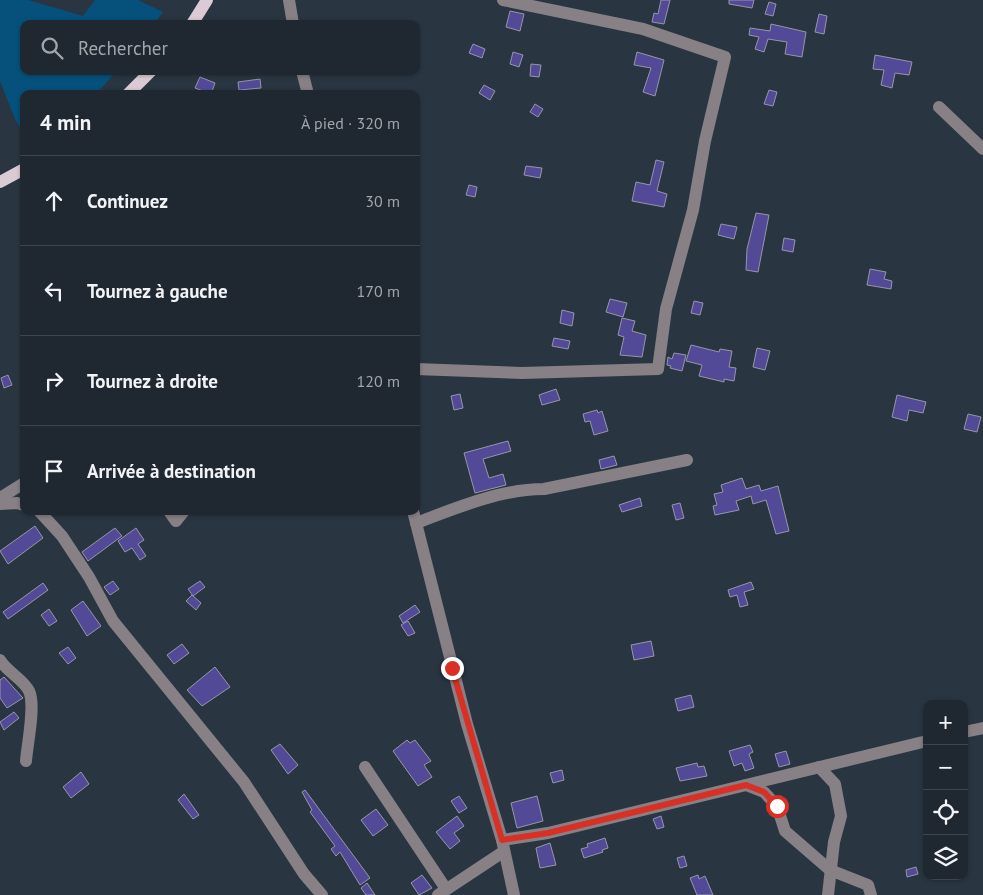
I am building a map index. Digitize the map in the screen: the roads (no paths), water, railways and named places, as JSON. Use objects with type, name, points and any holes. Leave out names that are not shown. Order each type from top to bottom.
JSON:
[{"type":"main road","points":[[194,20],[207,0]]},
{"type":"main road","points":[[132,90],[147,75]]},
{"type":"main road","points":[[0,182],[20,171]]},
{"type":"street","points":[[289,0],[292,20]]},
{"type":"street","points":[[420,370],[522,373],[658,369],[666,309],[693,210],[705,141],[725,57],[642,29],[503,0]]},
{"type":"street","points":[[303,75],[307,90]]},
{"type":"street","points":[[939,107],[983,149]]},
{"type":"street","points":[[514,895],[467,724],[414,517],[522,489],[544,489],[687,460]]},
{"type":"street","points":[[0,498],[20,486]]},
{"type":"street","points":[[0,504],[20,504]]},
{"type":"street","points":[[43,515],[62,536],[89,577],[113,621],[244,782],[304,874],[322,895]]},
{"type":"street","points":[[172,515],[176,521],[181,515]]},
{"type":"street","points":[[0,660],[5,668],[29,691],[33,706],[26,761]]},
{"type":"street","points":[[968,731],[983,728]]},
{"type":"street","points":[[365,767],[442,892],[502,846],[548,833],[923,742]]},
{"type":"street","points":[[820,768],[835,784],[841,816],[830,870],[828,895]]},
{"type":"street","points":[[746,785],[764,792],[777,806],[785,831],[830,870],[868,885],[871,895]]}]
